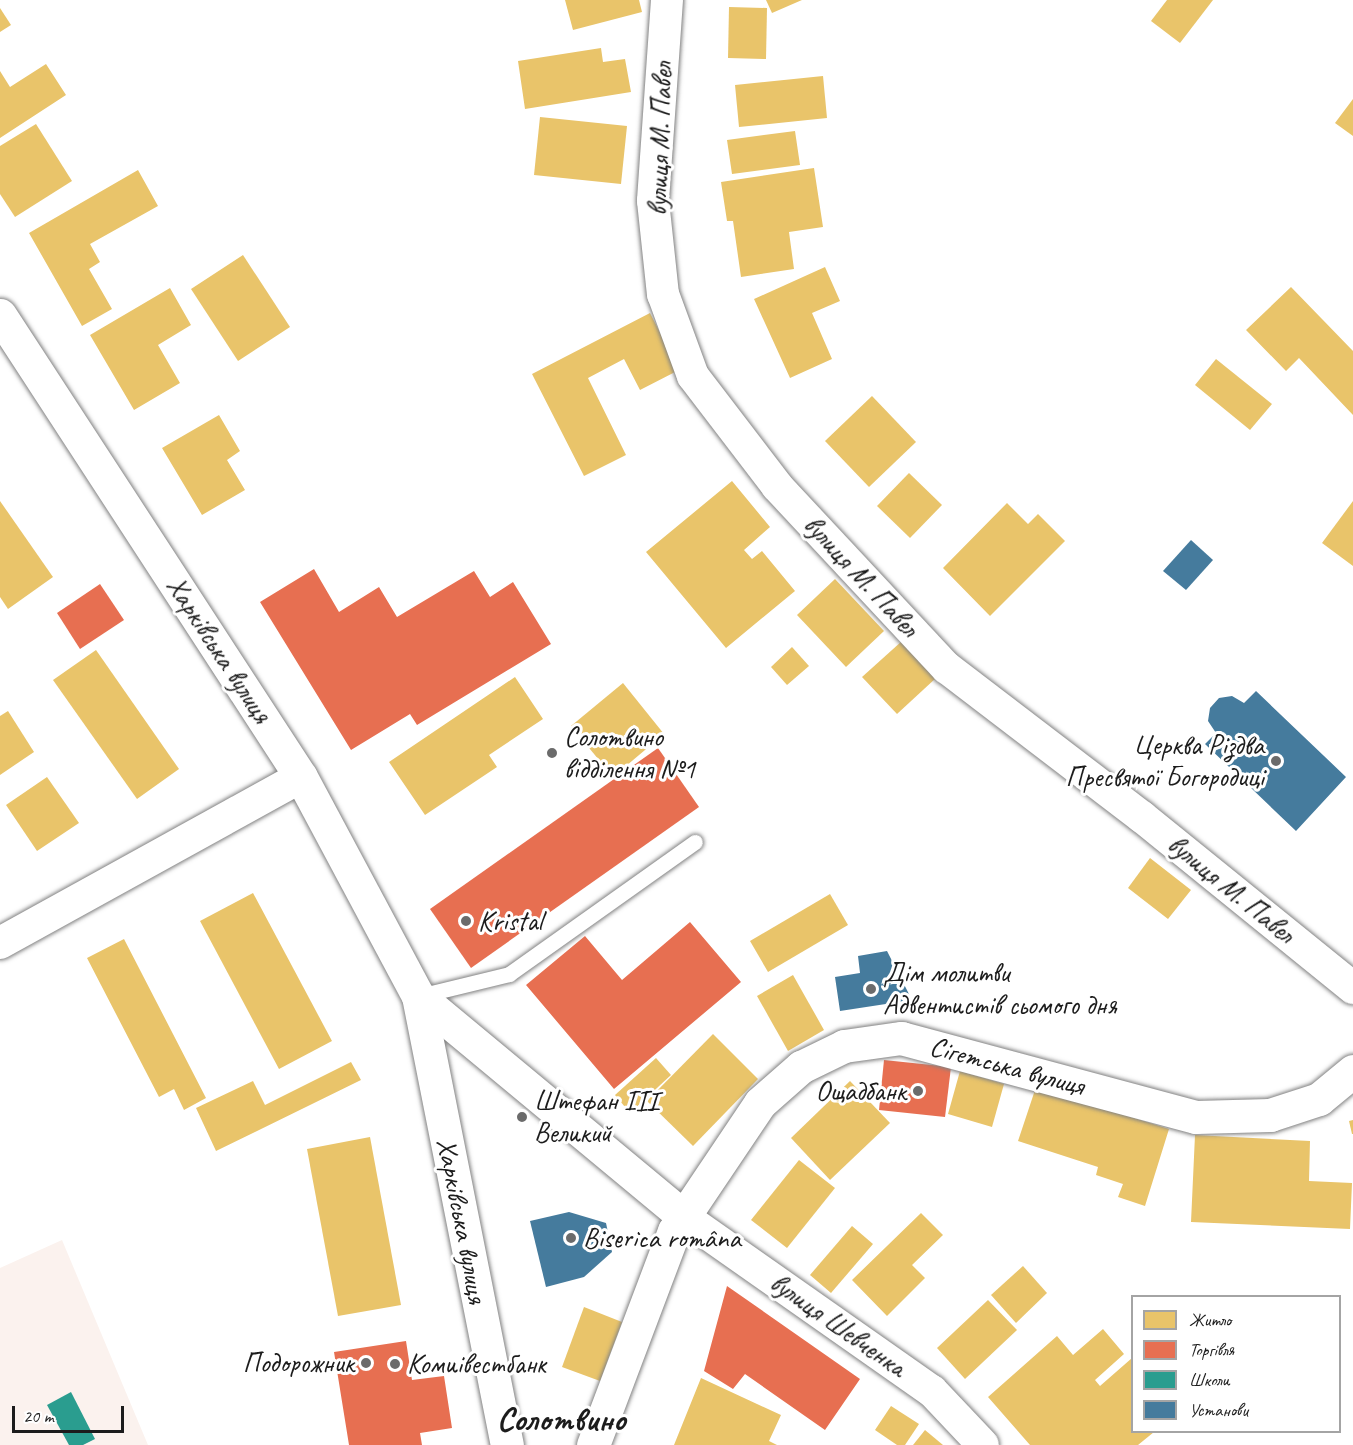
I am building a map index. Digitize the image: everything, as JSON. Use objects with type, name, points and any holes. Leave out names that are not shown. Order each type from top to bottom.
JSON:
[{"type":"street","name":"вулиця М. Павел","points":[[667,0],[653,201],[663,294],[693,376],[777,486],[947,668],[1142,817],[1353,988]]},
{"type":"street","name":"Харківська вулиця","points":[[0,315],[14,345],[302,777],[418,996],[507,1445]]},
{"type":"street","points":[[0,943],[302,777]]},
{"type":"street","name":"Харківська вулиця","points":[[418,996],[684,1217]]},
{"type":"street","name":"Сігетська вулиця","points":[[593,1445],[674,1231],[760,1103],[801,1067],[844,1046],[901,1038],[1196,1117],[1270,1115],[1319,1099],[1353,1071]]},
{"type":"street","name":"вулиця Шевченка","points":[[684,1217],[932,1391],[983,1445]]},
{"type":"lane","points":[[418,996],[509,974],[695,842]]},
{"type":"shaded area","points":[[62,1240],[148,1445],[0,1445],[0,1268]]},
{"type":"building: Житло","points":[[565,0],[639,0],[642,12],[573,30]]},
{"type":"building: Житло","points":[[766,0],[802,0],[772,13]]},
{"type":"building: Житло","points":[[1167,0],[1213,0],[1180,43],[1151,21]]},
{"type":"building: Житло","points":[[729,7],[767,8],[766,59],[728,58]]},
{"type":"building: Житло","points":[[0,8],[11,25],[0,32]]},
{"type":"building: Житло","points":[[601,48],[603,62],[625,59],[631,92],[525,109],[518,61]]},
{"type":"building: Житло","points":[[46,64],[66,95],[0,138],[0,71],[10,87]]},
{"type":"building: Житло","points":[[823,76],[827,118],[739,127],[735,85]]},
{"type":"building: Житло","points":[[1353,99],[1353,136],[1335,123]]},
{"type":"building: Житло","points":[[540,117],[627,126],[621,184],[534,175]]},
{"type":"building: Житло","points":[[36,124],[72,181],[15,217],[0,194],[0,146]]},
{"type":"building: Житло","points":[[795,131],[800,165],[732,174],[727,140]]},
{"type":"building: Житло","points":[[814,168],[823,227],[789,232],[794,269],[741,277],[733,221],[727,221],[721,182]]},
{"type":"building: Житло","points":[[138,170],[158,206],[90,244],[100,262],[89,269],[112,309],[82,326],[29,233]]},
{"type":"building: Житло","points":[[243,255],[290,327],[238,361],[191,289]]},
{"type":"building: Житло","points":[[825,267],[840,301],[812,313],[832,359],[790,378],[754,299]]},
{"type":"building: Житло","points":[[1291,287],[1353,351],[1353,415],[1299,358],[1286,371],[1246,330]]},
{"type":"building: Житло","points":[[170,288],[191,325],[158,345],[180,383],[134,410],[90,335]]},
{"type":"building: Житло","points":[[650,313],[679,370],[640,390],[624,359],[588,378],[626,455],[584,476],[532,374]]},
{"type":"building: Житло","points":[[1216,359],[1272,404],[1250,430],[1195,385]]},
{"type":"building: Житло","points":[[872,396],[916,442],[869,487],[825,441]]},
{"type":"building: Житло","points":[[219,415],[240,451],[227,460],[245,490],[202,515],[162,448]]},
{"type":"building: Житло","points":[[909,473],[942,505],[910,538],[877,506]]},
{"type":"building: Житло","points":[[732,481],[770,527],[744,550],[752,559],[762,551],[795,591],[726,648],[646,552]]},
{"type":"building: Житло","points":[[0,501],[53,577],[8,609],[0,597]]},
{"type":"building: Житло","points":[[1353,501],[1353,566],[1322,543]]},
{"type":"building: Житло","points":[[1007,503],[1028,524],[1038,514],[1065,541],[990,616],[943,568]]},
{"type":"building: Житло","points":[[835,579],[884,631],[846,667],[797,615]]},
{"type":"building: Житло","points":[[902,641],[936,678],[897,714],[862,677]]},
{"type":"building: Житло","points":[[792,647],[809,666],[787,685],[771,667]]},
{"type":"building: Житло","points":[[96,650],[179,769],[137,799],[53,680]]},
{"type":"building: Житло","points":[[515,677],[543,719],[489,755],[497,767],[425,815],[389,762]]},
{"type":"building: Житло","points":[[623,683],[664,734],[613,777],[571,726]]},
{"type":"building: Житло","points":[[8,711],[34,752],[0,775],[0,716]]},
{"type":"building: Житло","points":[[47,777],[79,823],[37,851],[6,805]]},
{"type":"building: Житло","points":[[1150,858],[1191,890],[1168,919],[1128,888]]},
{"type":"building: Житло","points":[[253,893],[332,1041],[279,1069],[200,921]]},
{"type":"building: Житло","points":[[830,894],[848,925],[768,972],[750,941]]},
{"type":"building: Житло","points":[[124,939],[206,1098],[184,1110],[174,1089],[159,1097],[87,958]]},
{"type":"building: Житло","points":[[793,975],[824,1030],[788,1051],[757,996]]},
{"type":"building: Житло","points":[[713,1034],[758,1079],[693,1146],[647,1101]]},
{"type":"building: Житло","points":[[656,1058],[671,1075],[630,1113],[615,1095]]},
{"type":"building: Житло","points":[[351,1062],[361,1080],[216,1151],[196,1108],[253,1081],[265,1105]]},
{"type":"building: Житло","points":[[960,1071],[1004,1084],[992,1127],[948,1114]]},
{"type":"building: Житло","points":[[850,1081],[890,1123],[830,1180],[791,1138]]},
{"type":"building: Житло","points":[[1036,1087],[1169,1129],[1145,1206],[1118,1197],[1123,1184],[1096,1175],[1098,1167],[1018,1141]]},
{"type":"building: Житло","points":[[1353,1120],[1353,1134],[1352,1134],[1349,1121]]},
{"type":"building: Житло","points":[[1195,1135],[1310,1141],[1309,1181],[1352,1183],[1350,1229],[1191,1222]]},
{"type":"building: Житло","points":[[370,1137],[401,1305],[338,1316],[307,1149]]},
{"type":"building: Житло","points":[[799,1160],[835,1188],[787,1248],[751,1220]]},
{"type":"building: Житло","points":[[921,1213],[943,1235],[912,1265],[925,1278],[887,1316],[852,1280]]},
{"type":"building: Житло","points":[[852,1226],[873,1244],[831,1293],[810,1275]]},
{"type":"building: Житло","points":[[1023,1266],[1047,1293],[1016,1323],[991,1295]]},
{"type":"building: Житло","points":[[988,1300],[1017,1330],[965,1379],[937,1348]]},
{"type":"building: Житло","points":[[584,1307],[622,1322],[600,1381],[562,1367]]},
{"type":"building: Житло","points":[[1103,1329],[1124,1354],[1095,1380],[1100,1386],[1131,1359],[1131,1433],[1153,1433],[1138,1445],[1030,1445],[988,1397],[1057,1336],[1073,1355]]},
{"type":"building: Житло","points":[[701,1378],[781,1415],[769,1441],[777,1445],[674,1445]]},
{"type":"building: Житло","points":[[891,1406],[919,1424],[905,1445],[897,1445],[875,1430]]},
{"type":"building: Житло","points":[[925,1430],[943,1445],[913,1445]]},
{"type":"building: Торгівля","points":[[314,569],[339,612],[379,587],[397,617],[474,571],[490,597],[513,582],[551,644],[417,725],[410,714],[351,750],[260,602]]},
{"type":"building: Торгівля","points":[[100,584],[124,620],[80,649],[57,613]]},
{"type":"building: Торгівля","points":[[658,748],[699,807],[471,968],[430,909]]},
{"type":"building: Торгівля","points":[[690,922],[741,982],[614,1089],[526,985],[585,936],[622,980]]},
{"type":"building: Торгівля","points":[[884,1060],[951,1067],[945,1117],[879,1110]]},
{"type":"building: Торгівля","points":[[727,1286],[860,1379],[825,1430],[745,1374],[733,1389],[704,1371]]},
{"type":"building: Торгівля","points":[[406,1341],[412,1380],[444,1376],[452,1428],[420,1433],[422,1445],[349,1445],[334,1352]]},
{"type":"building: Школи","points":[[71,1392],[95,1439],[83,1445],[69,1445],[47,1405]]},
{"type":"building: Установи","points":[[1191,540],[1213,560],[1186,590],[1163,571]]},
{"type":"building: Установи","name":"Церква Різдва Пресвятої Богородиці","points":[[1256,691],[1346,777],[1296,831],[1205,744],[1216,733],[1208,721],[1210,708],[1219,698],[1232,696],[1244,703]]},
{"type":"building: Установи","name":"Дім молитви Адвентистів сьомого дня","points":[[887,951],[912,1000],[840,1011],[835,977],[860,973],[858,956]]},
{"type":"building: Установи","name":"Biserica româna","points":[[569,1212],[606,1223],[612,1252],[584,1277],[546,1287],[530,1221]]},
{"type":"place","name":"Солотвино відділення №1","points":[[552,753]]},
{"type":"place","name":"Церква Різдва Пресвятої Богородиці","points":[[1276,761]]},
{"type":"place","name":"Kristal","points":[[466,921]]},
{"type":"place","name":"Дім молитви Адвентистів сьомого дня","points":[[871,989]]},
{"type":"place","name":"Ощадбанк","points":[[918,1091]]},
{"type":"place","name":"Штефан III Великий","points":[[522,1117]]},
{"type":"place","name":"Biserica româna","points":[[571,1238]]},
{"type":"place","name":"Подорожник","points":[[366,1363]]},
{"type":"place","name":"Комиівестбанк","points":[[395,1364]]},
{"type":"district","name":"Солотвино","points":[[561,1419]]}]
